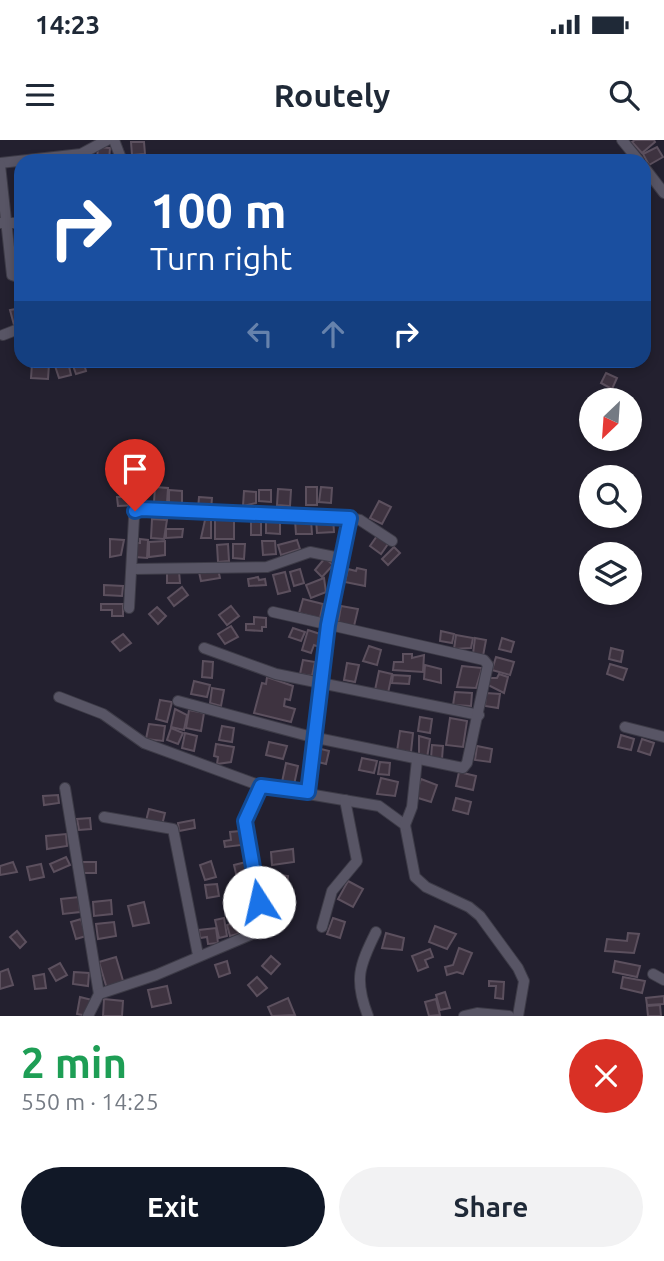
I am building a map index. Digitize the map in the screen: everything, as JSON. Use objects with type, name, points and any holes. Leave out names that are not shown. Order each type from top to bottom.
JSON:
[{"type":"street","points":[[81,154],[107,140]]},
{"type":"street","points":[[622,140],[633,154]]},
{"type":"street","points":[[0,164],[3,223],[14,276]]},
{"type":"street","points":[[651,176],[664,193]]},
{"type":"street","points":[[3,335],[14,331]]},
{"type":"street","points":[[129,608],[134,518],[135,511],[141,509],[350,518],[360,520],[392,541]]},
{"type":"street","points":[[308,792],[312,737],[323,681],[328,625],[350,518]]},
{"type":"street","points":[[133,569],[267,567],[310,552],[340,558]]},
{"type":"street","points":[[177,701],[312,737],[463,768],[470,758],[479,715],[488,666],[484,660],[273,612]]},
{"type":"street","points":[[204,648],[276,674],[323,681],[479,715]]},
{"type":"street","points":[[59,697],[103,714],[144,743],[261,786],[379,806],[405,825]]},
{"type":"street","points":[[625,727],[664,737]]},
{"type":"street","points":[[417,760],[411,807],[405,825],[415,877],[426,887],[469,907],[480,916],[518,968],[523,981],[518,1016]]},
{"type":"street","points":[[99,994],[156,975],[264,929],[245,821],[261,786]]},
{"type":"street","points":[[65,788],[99,994],[88,1016]]},
{"type":"street","points":[[321,927],[332,891],[357,861],[345,800]]},
{"type":"street","points":[[104,817],[173,830],[198,956]]},
{"type":"street","points":[[368,1016],[359,993],[360,969],[376,932]]},
{"type":"street","points":[[653,974],[664,980]]},
{"type":"street","points":[[464,1016],[477,1013],[509,1016]]},
{"type":"building","points":[[131,142],[144,142],[145,154],[132,154]]},
{"type":"building","points":[[632,142],[655,142],[642,153]]},
{"type":"building","points":[[98,147],[110,148],[110,154],[97,154]]},
{"type":"building","points":[[657,147],[663,157],[651,164],[651,154],[643,154]]},
{"type":"building","points":[[14,309],[14,325],[10,310]]},
{"type":"building","points":[[32,368],[49,368],[48,379],[31,378]]},
{"type":"building","points":[[56,368],[69,368],[71,375],[59,378]]},
{"type":"building","points":[[74,368],[85,368],[86,371],[76,374]]},
{"type":"building","points":[[606,373],[617,378],[612,388],[601,383]]},
{"type":"building","points":[[135,486],[137,505],[118,506],[117,497],[121,497],[124,487]]},
{"type":"building","points":[[155,487],[168,488],[167,503],[154,502]]},
{"type":"building","points":[[306,487],[317,487],[317,505],[306,505]]},
{"type":"building","points":[[321,487],[332,488],[331,503],[319,502]]},
{"type":"building","points":[[278,489],[291,490],[290,506],[277,505]]},
{"type":"building","points":[[169,490],[182,491],[182,505],[169,505]]},
{"type":"building","points":[[259,490],[271,490],[271,502],[259,501]]},
{"type":"building","points":[[244,491],[256,492],[256,503],[243,506]]},
{"type":"building","points":[[199,497],[212,498],[211,510],[198,509]]},
{"type":"building","points":[[379,501],[391,507],[382,524],[370,518]]},
{"type":"building","points":[[251,518],[261,518],[261,535],[251,535]]},
{"type":"building","points":[[333,518],[334,532],[317,533],[316,519]]},
{"type":"building","points":[[152,519],[167,520],[164,539],[151,538]]},
{"type":"building","points":[[311,519],[312,534],[296,534],[295,520]]},
{"type":"building","points":[[205,520],[211,520],[211,538],[201,538]]},
{"type":"building","points":[[215,520],[234,520],[234,539],[215,539]]},
{"type":"building","points":[[266,520],[280,521],[280,534],[266,533]]},
{"type":"building","points":[[166,529],[183,529],[182,537],[166,538]]},
{"type":"building","points":[[377,536],[388,544],[381,554],[370,546]]},
{"type":"building","points":[[110,539],[124,540],[121,555],[110,557]]},
{"type":"building","points":[[140,539],[148,540],[147,558],[135,557],[136,543],[140,543]]},
{"type":"building","points":[[297,540],[300,549],[281,555],[278,545]]},
{"type":"building","points":[[165,541],[165,555],[149,557],[149,542]]},
{"type":"building","points":[[262,541],[275,541],[276,554],[263,555]]},
{"type":"building","points":[[228,544],[229,561],[218,562],[217,545]]},
{"type":"building","points":[[233,544],[245,544],[244,559],[233,558]]},
{"type":"building","points":[[394,547],[400,553],[388,565],[382,559]]},
{"type":"building","points":[[325,558],[333,565],[322,577],[315,570]]},
{"type":"building","points":[[357,568],[366,570],[365,586],[345,582],[348,569],[356,571]]},
{"type":"building","points":[[218,569],[220,578],[201,581],[199,572]]},
{"type":"building","points":[[300,569],[304,583],[294,586],[290,572]]},
{"type":"building","points":[[167,571],[179,571],[180,583],[167,583]]},
{"type":"building","points":[[285,572],[290,591],[278,594],[273,575]]},
{"type":"building","points":[[258,577],[259,580],[265,579],[266,585],[249,586],[248,579]]},
{"type":"building","points":[[324,578],[326,592],[311,598],[306,585]]},
{"type":"building","points":[[104,585],[123,586],[122,596],[104,595]]},
{"type":"building","points":[[182,587],[188,595],[174,606],[168,598]]},
{"type":"building","points":[[303,599],[323,604],[320,618],[299,613]]},
{"type":"building","points":[[101,604],[123,604],[123,616],[112,616],[112,610],[101,610]]},
{"type":"building","points":[[231,606],[239,616],[227,625],[219,615]]},
{"type":"building","points":[[341,606],[358,609],[354,626],[338,623]]},
{"type":"building","points":[[157,607],[166,616],[158,624],[149,614]]},
{"type":"building","points":[[254,617],[266,618],[266,627],[262,627],[262,631],[246,630],[246,624],[254,624]]},
{"type":"building","points":[[231,626],[238,637],[225,644],[218,634]]},
{"type":"building","points":[[293,628],[305,632],[301,641],[289,637]]},
{"type":"building","points":[[308,630],[323,635],[319,647],[314,645],[311,653],[302,650]]},
{"type":"building","points":[[441,631],[454,634],[452,643],[440,641]]},
{"type":"building","points":[[123,634],[131,643],[120,651],[112,642]]},
{"type":"building","points":[[456,635],[473,638],[471,648],[454,649]]},
{"type":"building","points":[[475,638],[486,640],[483,656],[473,654]]},
{"type":"building","points":[[502,638],[514,642],[511,652],[499,649]]},
{"type":"building","points":[[369,646],[381,650],[377,665],[363,661]]},
{"type":"building","points":[[611,648],[623,651],[621,662],[609,659]]},
{"type":"building","points":[[403,654],[412,654],[412,658],[424,655],[423,672],[393,670],[394,662],[403,662]]},
{"type":"building","points":[[496,657],[514,662],[510,675],[492,670]]},
{"type":"building","points":[[303,660],[315,662],[312,676],[300,674]]},
{"type":"building","points":[[203,661],[213,662],[212,678],[202,677]]},
{"type":"building","points":[[347,663],[359,665],[355,682],[344,680]]},
{"type":"building","points":[[610,664],[627,669],[623,680],[607,674]]},
{"type":"building","points":[[425,665],[441,669],[441,683],[424,679]]},
{"type":"building","points":[[462,666],[482,668],[476,688],[457,687]]},
{"type":"building","points":[[379,671],[392,674],[388,693],[375,690]]},
{"type":"building","points":[[499,674],[508,677],[504,693],[488,685],[490,678],[497,678]]},
{"type":"building","points":[[393,675],[410,676],[409,684],[392,683]]},
{"type":"building","points":[[267,677],[293,686],[290,700],[285,699],[284,706],[295,709],[291,722],[254,713],[262,683],[266,684]]},
{"type":"building","points":[[194,681],[210,685],[207,697],[191,694]]},
{"type":"building","points":[[212,688],[224,690],[221,706],[210,703]]},
{"type":"building","points":[[455,692],[472,693],[471,706],[453,705]]},
{"type":"building","points":[[486,693],[500,694],[498,708],[485,706]]},
{"type":"building","points":[[160,700],[172,702],[167,722],[156,719]]},
{"type":"building","points":[[175,709],[187,715],[184,730],[171,727]]},
{"type":"building","points":[[189,710],[204,713],[201,731],[186,728]]},
{"type":"building","points":[[420,717],[432,719],[430,733],[418,731]]},
{"type":"building","points":[[450,718],[467,721],[463,747],[446,745]]},
{"type":"building","points":[[149,724],[165,726],[163,741],[146,739]]},
{"type":"building","points":[[222,726],[234,728],[232,742],[219,740]]},
{"type":"building","points":[[171,728],[183,733],[178,744],[167,740]]},
{"type":"building","points":[[400,731],[413,733],[411,752],[397,751]]},
{"type":"building","points":[[185,733],[197,736],[194,751],[182,748]]},
{"type":"building","points":[[621,735],[634,739],[631,750],[618,747]]},
{"type":"building","points":[[419,736],[430,739],[427,758],[419,756]]},
{"type":"building","points":[[642,739],[654,743],[650,755],[638,751]]},
{"type":"building","points":[[269,742],[287,746],[283,759],[266,755]]},
{"type":"building","points":[[216,744],[234,747],[231,762],[217,764],[218,757],[214,756]]},
{"type":"building","points":[[432,745],[443,746],[442,759],[431,758]]},
{"type":"building","points":[[477,746],[492,749],[490,762],[475,760]]},
{"type":"building","points":[[317,748],[329,751],[326,764],[314,761]]},
{"type":"building","points":[[362,758],[377,761],[374,773],[359,770]]},
{"type":"building","points":[[380,762],[390,763],[389,775],[378,774]]},
{"type":"building","points":[[286,763],[298,766],[294,785],[282,782]]},
{"type":"building","points":[[459,772],[476,776],[473,790],[456,786]]},
{"type":"building","points":[[381,778],[398,782],[395,796],[377,794]]},
{"type":"building","points":[[421,779],[437,785],[431,802],[415,797]]},
{"type":"building","points":[[58,795],[59,803],[44,805],[43,796]]},
{"type":"building","points":[[456,798],[471,802],[468,814],[453,810]]},
{"type":"building","points":[[149,809],[165,813],[162,825],[146,821]]},
{"type":"building","points":[[90,818],[91,829],[79,830],[77,819]]},
{"type":"building","points":[[194,820],[195,828],[179,831],[178,823]]},
{"type":"building","points":[[240,831],[242,845],[225,847],[224,841],[231,840],[230,832]]},
{"type":"building","points":[[66,834],[67,846],[47,849],[46,836]]},
{"type":"building","points":[[293,849],[294,862],[272,865],[271,852]]},
{"type":"building","points":[[66,857],[70,865],[54,872],[50,864]]},
{"type":"building","points":[[211,861],[216,877],[205,880],[200,865]]},
{"type":"building","points":[[13,862],[17,872],[0,875],[0,866]]},
{"type":"building","points":[[82,862],[96,862],[96,873],[82,873]]},
{"type":"building","points":[[246,862],[249,875],[237,878],[234,865]]},
{"type":"building","points":[[41,864],[44,877],[30,880],[27,867]]},
{"type":"building","points":[[268,873],[288,876],[287,886],[267,883]]},
{"type":"building","points":[[348,881],[363,889],[353,907],[338,899]]},
{"type":"building","points":[[217,884],[219,896],[207,898],[205,885]]},
{"type":"building","points":[[266,889],[281,889],[281,903],[266,903]]},
{"type":"building","points":[[79,897],[80,912],[63,914],[61,899]]},
{"type":"building","points":[[111,900],[112,914],[94,916],[93,902]]},
{"type":"building","points":[[144,902],[149,923],[133,926],[128,906]]},
{"type":"building","points":[[270,907],[287,908],[287,917],[270,916]]},
{"type":"building","points":[[256,911],[258,929],[246,931],[244,912]]},
{"type":"building","points":[[224,918],[227,936],[219,938],[215,920]]},
{"type":"building","points":[[333,918],[345,922],[340,938],[327,934]]},
{"type":"building","points":[[81,919],[86,936],[76,939],[71,922]]},
{"type":"building","points":[[237,921],[241,933],[230,936],[227,925]]},
{"type":"building","points":[[114,922],[116,936],[98,939],[96,924]]},
{"type":"building","points":[[435,926],[456,934],[447,949],[429,942]]},
{"type":"building","points":[[216,928],[218,943],[208,944],[207,937],[200,938],[199,930]]},
{"type":"building","points":[[17,931],[26,942],[20,948],[10,937]]},
{"type":"building","points":[[386,933],[404,938],[402,950],[382,948]]},
{"type":"building","points":[[628,933],[639,934],[634,953],[605,951],[607,939],[627,941]]},
{"type":"building","points":[[459,948],[472,953],[463,974],[457,972],[447,975],[445,967],[453,965]]},
{"type":"building","points":[[430,949],[433,957],[425,960],[428,967],[418,971],[412,956]]},
{"type":"building","points":[[271,956],[280,964],[271,974],[262,966]]},
{"type":"building","points":[[116,957],[124,984],[107,989],[99,962]]},
{"type":"building","points":[[227,961],[230,973],[219,977],[215,965]]},
{"type":"building","points":[[615,961],[640,966],[637,977],[613,972]]},
{"type":"building","points":[[60,963],[67,975],[56,981],[49,969]]},
{"type":"building","points":[[8,969],[13,985],[0,989],[0,972]]},
{"type":"building","points":[[74,972],[89,973],[88,986],[73,984]]},
{"type":"building","points":[[44,974],[46,988],[35,989],[33,976]]},
{"type":"building","points":[[257,977],[267,988],[257,996],[248,985]]},
{"type":"building","points":[[623,977],[645,981],[642,993],[621,988]]},
{"type":"building","points":[[489,981],[504,982],[503,999],[495,998],[496,986],[489,986]]},
{"type":"building","points":[[167,986],[171,1003],[152,1007],[148,990]]},
{"type":"building","points":[[445,992],[450,1008],[440,1010],[436,995]]},
{"type":"building","points":[[664,996],[664,1004],[647,1005],[646,998]]},
{"type":"building","points":[[80,997],[92,1000],[88,1016],[77,1014]]},
{"type":"building","points":[[288,998],[295,1015],[272,1016],[268,1007]]},
{"type":"building","points":[[104,999],[123,1001],[122,1016],[103,1016]]},
{"type":"building","points":[[436,999],[440,1015],[429,1016],[425,1002]]},
{"type":"building","points":[[660,1005],[661,1016],[648,1016],[647,1006]]},
{"type":"route","points":[[135,511],[141,509],[350,518],[328,625],[323,681],[312,737],[308,792],[261,786],[245,821],[259,902]]}]
